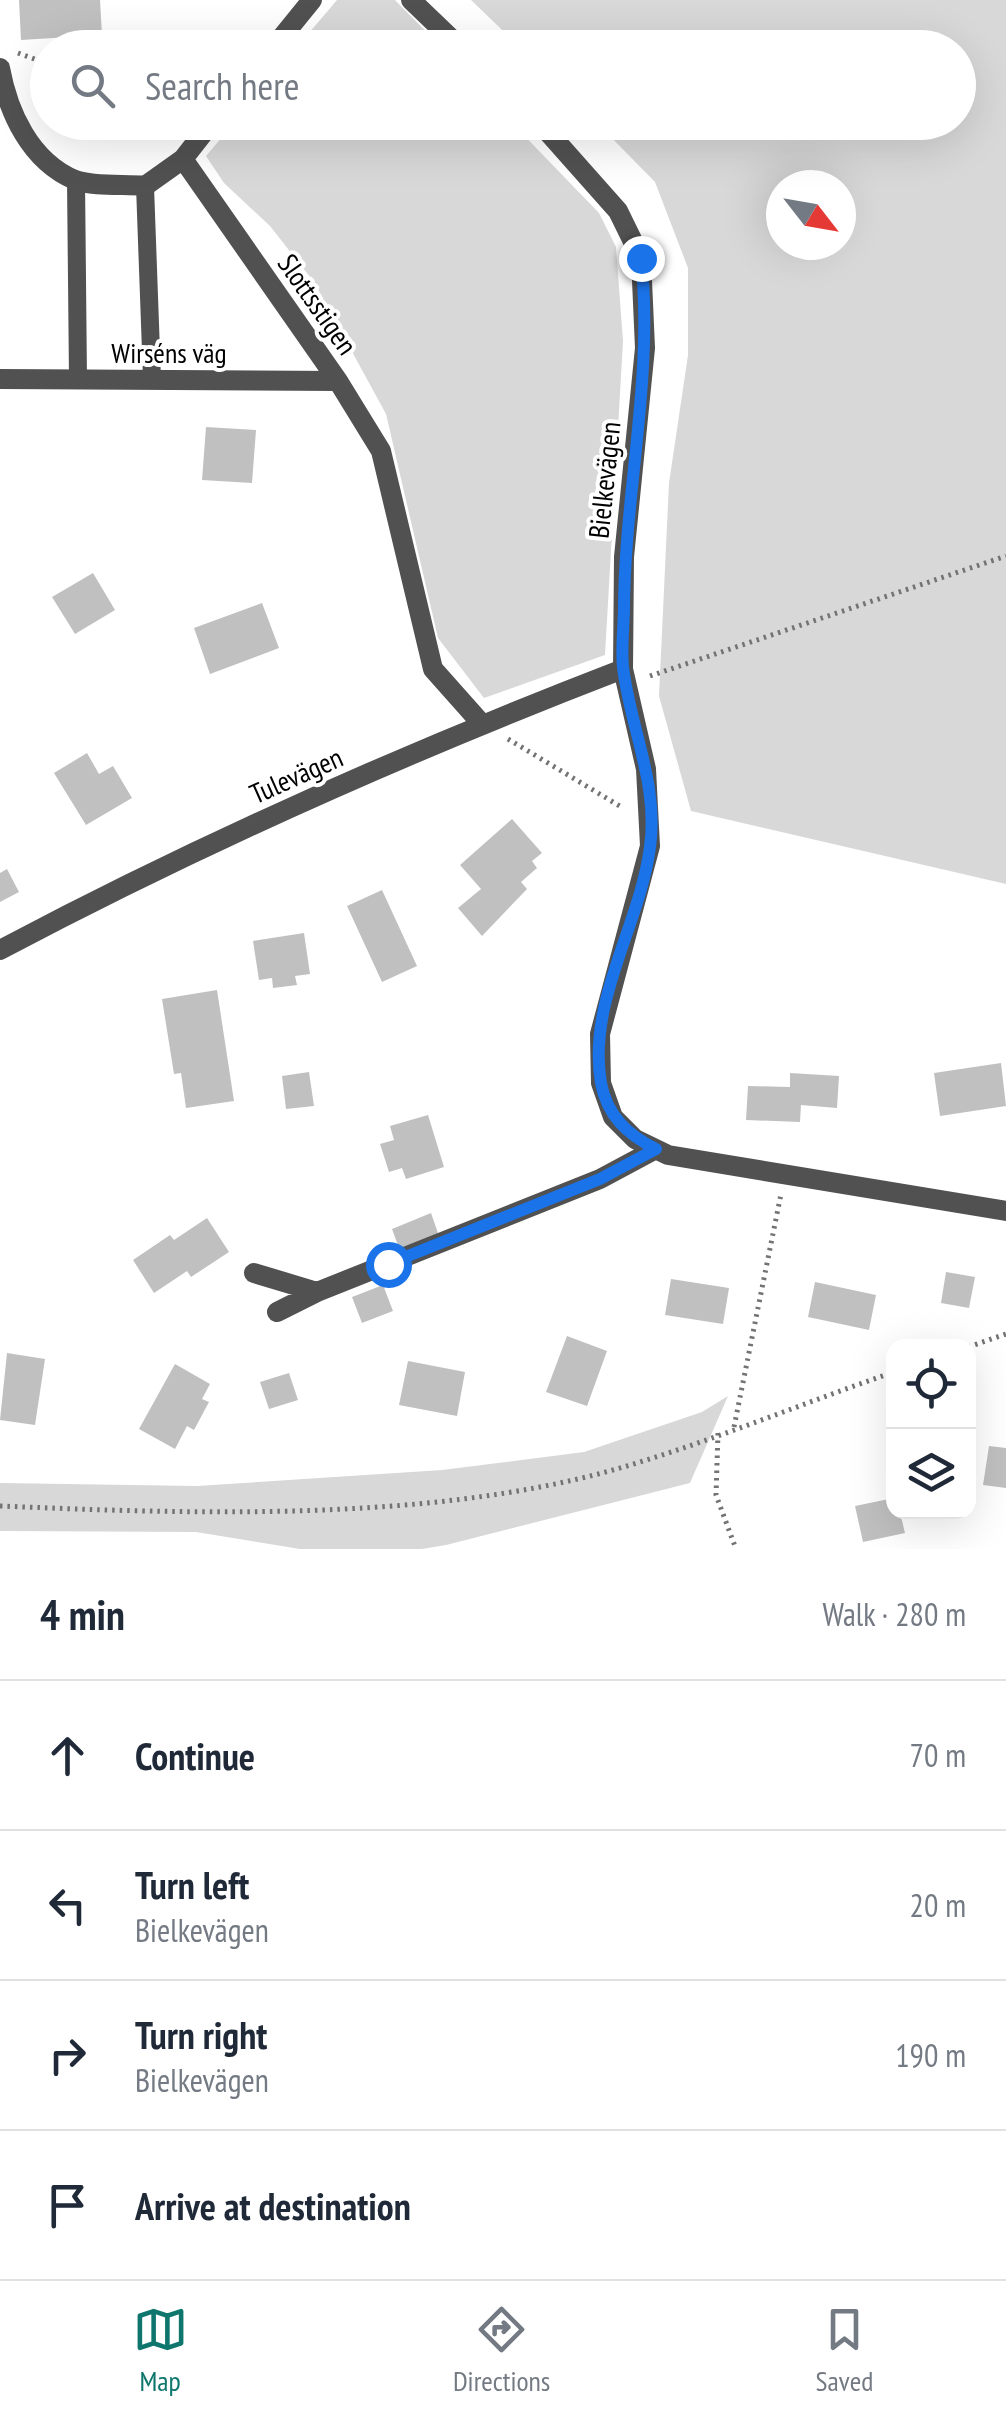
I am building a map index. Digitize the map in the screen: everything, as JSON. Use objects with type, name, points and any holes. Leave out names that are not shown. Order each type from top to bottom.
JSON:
[{"type":"street","points":[[288,30],[312,0]]},
{"type":"street","points":[[411,0],[442,30]]},
{"type":"street","points":[[5,59],[6,102],[21,130],[36,151],[76,180],[146,186],[182,158],[197,140]]},
{"type":"street","name":"Bielkevägen","points":[[555,140],[618,210],[641,258],[645,348],[624,557],[626,676],[646,768],[651,825],[640,895],[600,1034],[601,1083],[612,1117],[635,1139],[683,1158],[786,1171],[1006,1211]]},
{"type":"street","name":"Slottsstigen","points":[[182,158],[338,381],[381,450],[433,669],[482,724]]},
{"type":"street","name":"Wirséns väg","points":[[0,379],[338,381]]},
{"type":"street","name":"Tulevägen","points":[[0,950],[150,870],[482,724],[626,676]]},
{"type":"street","points":[[277,1312],[600,1179],[656,1149]]},
{"type":"street","points":[[254,1273],[318,1292]]},
{"type":"lane","points":[[76,180],[78,379]]},
{"type":"lane","points":[[146,186],[152,380]]},
{"type":"path","points":[[5,59],[30,62]]},
{"type":"path","points":[[626,676],[1006,556]]},
{"type":"path","points":[[482,724],[651,825]]},
{"type":"path","points":[[734,1427],[786,1171]]},
{"type":"path","points":[[976,1344],[1006,1334]]},
{"type":"path","points":[[0,1506],[242,1510],[422,1503],[614,1470],[886,1375]]},
{"type":"path","points":[[718,1433],[716,1495],[736,1549]]},
{"type":"shaded area","points":[[337,0],[395,0],[424,30],[311,30]]},
{"type":"shaded area","points":[[471,0],[1006,0],[1006,884],[691,811],[659,696],[669,483],[688,355],[688,268],[655,182],[614,140],[976,140],[976,30],[502,30]]},
{"type":"shaded area","points":[[220,140],[528,140],[599,213],[616,247],[623,341],[605,655],[484,698],[438,638],[386,414],[314,282],[270,226],[224,183],[206,156]]},
{"type":"shaded area","points":[[728,1396],[690,1483],[446,1545],[422,1549],[300,1549],[196,1532],[0,1531],[0,1483],[197,1486],[442,1470],[584,1452],[702,1412]]},
{"type":"building","points":[[19,0],[100,0],[102,30],[30,30],[30,39],[21,40]]},
{"type":"building","points":[[206,427],[256,430],[252,483],[202,480]]},
{"type":"building","points":[[93,573],[115,610],[75,634],[52,597]]},
{"type":"building","points":[[262,603],[279,648],[210,674],[194,628]]},
{"type":"building","points":[[87,753],[99,774],[113,766],[132,798],[86,825],[54,773]]},
{"type":"building","points":[[512,819],[542,853],[532,861],[537,868],[521,882],[527,889],[482,936],[458,908],[481,889],[460,865]]},
{"type":"building","points":[[7,869],[19,892],[0,902],[0,873]]},
{"type":"building","points":[[382,890],[417,966],[382,982],[347,906]]},
{"type":"building","points":[[304,933],[310,974],[295,976],[297,985],[273,988],[272,978],[259,980],[253,941]]},
{"type":"building","points":[[217,990],[234,1101],[186,1108],[181,1073],[174,1074],[162,999]]},
{"type":"building","points":[[1001,1063],[1006,1106],[940,1116],[934,1073]]},
{"type":"building","points":[[309,1072],[314,1106],[286,1109],[282,1076]]},
{"type":"building","points":[[790,1073],[839,1076],[837,1108],[801,1105],[800,1122],[746,1120],[748,1086],[790,1087]]},
{"type":"building","points":[[428,1115],[444,1167],[406,1179],[402,1168],[389,1172],[380,1144],[394,1140],[390,1126]]},
{"type":"building","points":[[431,1213],[439,1236],[400,1251],[392,1229]]},
{"type":"building","points":[[207,1218],[229,1252],[191,1277],[187,1271],[154,1293],[133,1260],[170,1235],[174,1240]]},
{"type":"building","points":[[946,1272],[975,1277],[969,1308],[941,1303]]},
{"type":"building","points":[[671,1279],[729,1288],[723,1324],[665,1315]]},
{"type":"building","points":[[815,1282],[876,1295],[869,1330],[808,1317]]},
{"type":"building","points":[[383,1285],[393,1311],[362,1323],[352,1297]]},
{"type":"building","points":[[567,1336],[607,1351],[587,1406],[546,1392]]},
{"type":"building","points":[[7,1353],[45,1359],[35,1425],[0,1420]]},
{"type":"building","points":[[408,1361],[465,1372],[457,1416],[399,1405]]},
{"type":"building","points":[[175,1364],[210,1384],[202,1399],[209,1402],[194,1430],[187,1426],[175,1449],[139,1429]]},
{"type":"building","points":[[289,1373],[298,1400],[269,1409],[260,1382]]},
{"type":"building","points":[[989,1446],[1006,1448],[1006,1488],[983,1485]]},
{"type":"building","points":[[886,1500],[886,1519],[902,1519],[905,1533],[863,1542],[855,1506]]},
{"type":"route","points":[[388,1264],[600,1179],[656,1149],[635,1139],[612,1117],[601,1083],[600,1034],[640,895],[652,816],[646,768],[623,669],[624,557],[645,348],[641,258]]}]
